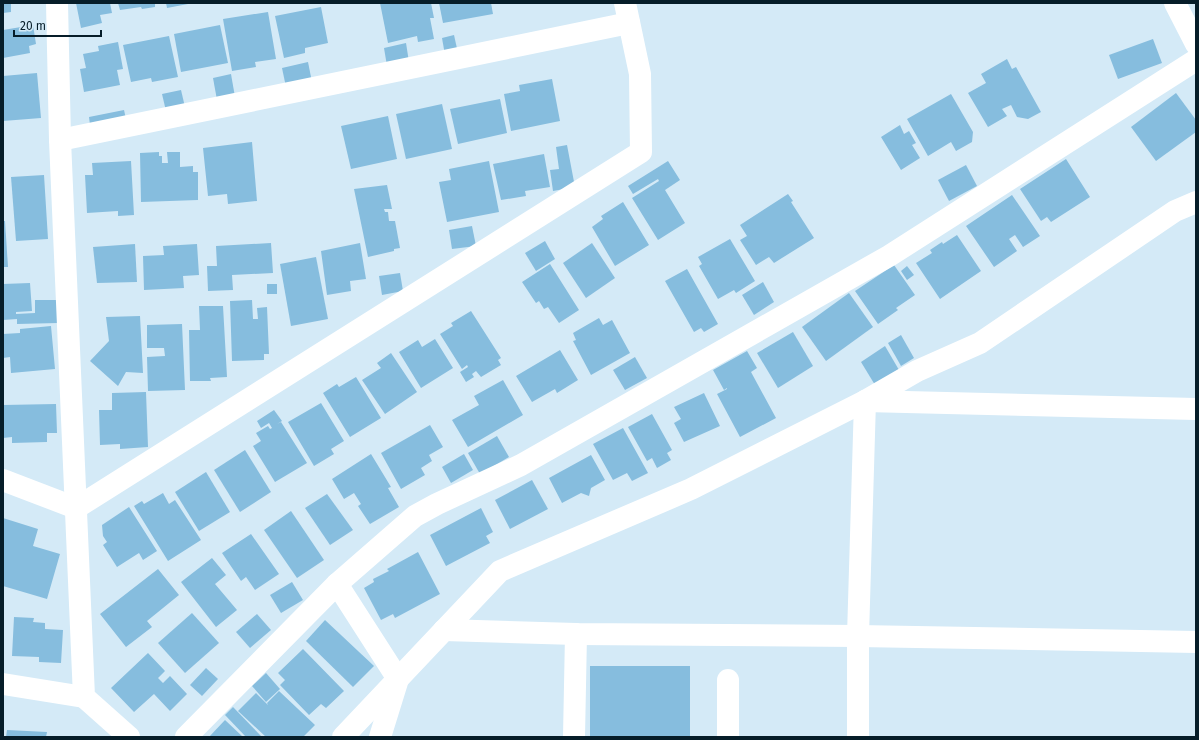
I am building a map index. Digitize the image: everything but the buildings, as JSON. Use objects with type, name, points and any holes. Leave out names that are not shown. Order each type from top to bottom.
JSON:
[{"type":"street","points":[[57,3],[60,140],[84,698]]},
{"type":"street","points":[[1175,3],[1196,44]]},
{"type":"street","points":[[60,140],[627,13],[640,74],[641,152],[76,508]]},
{"type":"street","points":[[186,737],[337,584],[415,516],[437,504],[521,465],[889,256],[1196,60]]},
{"type":"street","points":[[343,737],[500,571],[691,489],[865,401],[917,371],[980,343],[1175,211],[1196,202]]},
{"type":"street","points":[[865,401],[1196,409]]},
{"type":"street","points":[[858,737],[858,636],[865,401]]},
{"type":"street","points":[[3,480],[76,508]]},
{"type":"street","points":[[337,584],[398,679],[380,737]]},
{"type":"street","points":[[444,630],[576,634],[858,636],[1196,642]]},
{"type":"street","points":[[574,737],[576,634]]},
{"type":"street","points":[[728,680],[728,737]]},
{"type":"street","points":[[3,684],[84,698],[129,737]]}]
